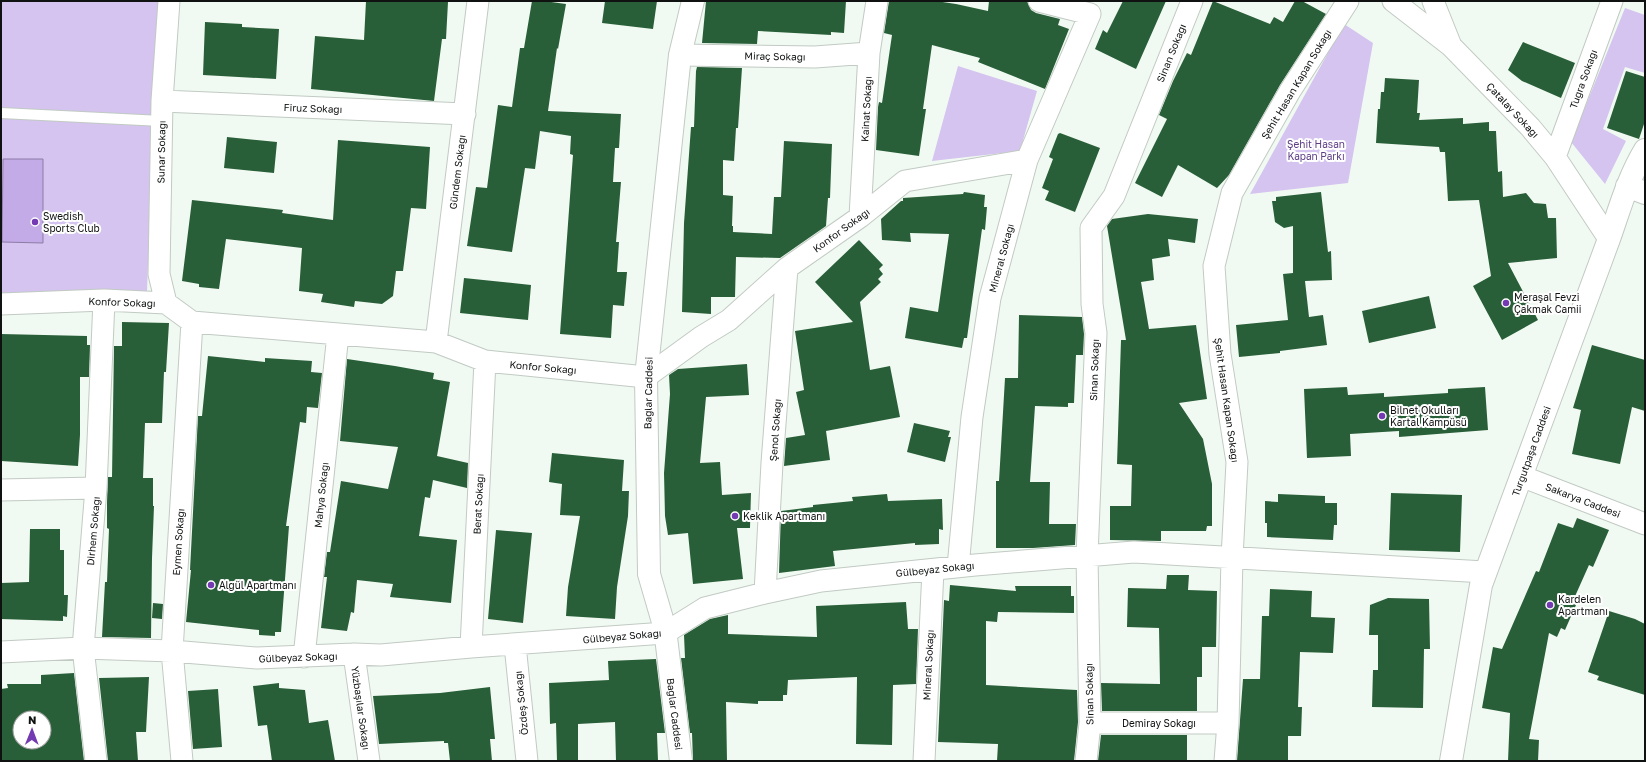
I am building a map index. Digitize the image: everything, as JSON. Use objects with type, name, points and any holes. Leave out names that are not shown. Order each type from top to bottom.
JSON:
[{"type":"street","name":"Sunar Sokağı","points":[[166,304],[159,274],[162,111],[169,1]]},
{"type":"street","name":"Gündem Sokağı","points":[[436,342],[478,1]]},
{"type":"street","name":"Bağlar Caddesi","points":[[681,761],[665,633],[649,574],[646,377],[680,55],[693,1]]},
{"type":"street","name":"Kainat Sokağı","points":[[860,217],[869,53],[877,1]]},
{"type":"street","name":"Mineral Sokağı","points":[[958,567],[972,417],[990,298],[1027,160],[1090,14],[1039,1]]},
{"type":"street","name":"Sinan Sokağı","points":[[1086,761],[1090,723],[1087,556],[1096,333],[1092,304],[1091,228],[1114,196],[1192,1]]},
{"type":"street","name":"Şehit Hasan Kapan Sokağı","points":[[1225,761],[1228,723],[1236,462],[1220,354],[1214,266],[1232,193],[1290,91],[1348,1]]},
{"type":"street","name":"Çatalay Sokağı","points":[[1393,1],[1451,46],[1530,126],[1555,157],[1610,239]]},
{"type":"street","points":[[1433,1],[1451,46]]},
{"type":"street","name":"Tuğra Sokağı","points":[[1555,157],[1612,1]]},
{"type":"street","name":"Miraç Sokağı","points":[[680,55],[816,57],[869,53]]},
{"type":"street","name":"Firuz Sokağı","points":[[162,111],[465,114]]},
{"type":"street","name":"Turgutpaşa Caddesi","points":[[1451,761],[1481,585],[1485,572],[1610,239],[1638,180],[1645,150]]},
{"type":"street","name":"Konfor Sokağı","points":[[1,304],[104,300],[166,304],[192,322],[436,342],[485,361],[646,377],[701,337],[729,320],[787,268],[860,217],[905,182],[1027,160]]},
{"type":"street","name":"Şenol Sokağı","points":[[764,593],[787,268]]},
{"type":"street","name":"Dirhem Sokağı","points":[[96,761],[83,648],[96,488],[104,300]]},
{"type":"street","name":"Eymen Sokağı","points":[[182,761],[172,651],[192,322]]},
{"type":"street","name":"Mahya Sokağı","points":[[304,657],[338,334]]},
{"type":"street","name":"Berat Sokağı","points":[[471,647],[485,361]]},
{"type":"street","name":"Sakarya Caddesi","points":[[1521,476],[1645,524]]},
{"type":"street","points":[[1,490],[96,488]]},
{"type":"street","name":"Gülbeyaz Sokağı","points":[[1,652],[83,648],[172,651],[257,658],[354,654],[381,655],[665,633],[705,608],[764,593],[821,582],[958,567],[1134,552],[1485,572]]},
{"type":"street","name":"Mineral Sokağı","points":[[924,761],[932,570]]},
{"type":"street","name":"Özdeş Sokağı","points":[[515,644],[527,761]]},
{"type":"street","name":"Yüzbaşılar Sokağı","points":[[354,654],[368,761]]},
{"type":"street","name":"Demiray Sokağı","points":[[1090,723],[1228,723]]},
{"type":"lane","points":[[1,113],[162,111]]},
{"type":"green space","points":[[1,1],[160,1],[153,124],[147,292],[1,294]]},
{"type":"green space","points":[[1625,8],[1645,15],[1645,73],[1625,67],[1603,129],[1626,141],[1605,184],[1571,142]]},
{"type":"green space","name":"Şehit Hasan Kapan Parkı","points":[[1344,24],[1373,43],[1348,183],[1250,194]]},
{"type":"green space","points":[[958,66],[1037,91],[1020,151],[932,161]]},
{"type":"shaded area","points":[[3,159],[43,159],[43,243],[2,242]]},
{"type":"building","points":[[366,1],[448,2],[446,39],[442,39],[434,101],[311,89],[315,36],[364,40]]},
{"type":"building","points":[[532,1],[566,4],[558,49],[557,48],[548,111],[621,114],[619,148],[615,148],[613,182],[621,182],[616,242],[619,242],[617,272],[627,272],[624,306],[613,305],[611,338],[560,334],[573,155],[570,154],[571,136],[540,131],[535,169],[525,168],[512,252],[467,246],[476,187],[487,188],[498,105],[512,107],[520,48],[524,48]]},
{"type":"building","points":[[605,1],[657,1],[653,29],[602,23]]},
{"type":"building","points":[[706,1],[846,1],[844,33],[831,32],[831,35],[758,31],[757,44],[702,43]]},
{"type":"building","points":[[889,1],[936,1],[988,11],[989,1],[1027,1],[1031,10],[1036,13],[1060,19],[1058,25],[1069,29],[1045,89],[978,62],[980,58],[932,45],[923,109],[926,109],[919,156],[876,150],[878,107],[879,102],[882,103],[892,35],[884,33]]},
{"type":"building","points":[[1123,1],[1166,1],[1136,69],[1095,49],[1103,30],[1107,33]]},
{"type":"building","points":[[1213,1],[1270,24],[1274,17],[1283,22],[1295,1],[1302,1],[1326,14],[1280,85],[1229,175],[1217,188],[1178,165],[1162,197],[1135,183],[1167,119],[1159,115],[1173,81],[1187,53],[1191,55]]},
{"type":"building","points":[[205,22],[242,24],[242,27],[279,29],[276,79],[203,75]]},
{"type":"building","points":[[1523,42],[1575,63],[1561,98],[1522,81],[1508,70]]},
{"type":"building","points":[[697,67],[742,68],[734,161],[723,160],[723,195],[733,196],[733,232],[772,234],[774,197],[781,197],[784,141],[832,144],[830,198],[828,198],[826,226],[780,258],[736,257],[735,297],[711,297],[711,314],[682,312],[684,223],[691,127],[694,127]]},
{"type":"building","points":[[1626,71],[1645,77],[1645,121],[1639,139],[1607,128]]},
{"type":"building","points":[[1385,78],[1419,80],[1417,113],[1420,113],[1419,120],[1463,118],[1463,124],[1489,122],[1489,131],[1496,131],[1498,172],[1502,171],[1503,197],[1526,193],[1534,203],[1546,204],[1548,218],[1556,218],[1557,258],[1508,263],[1538,320],[1502,340],[1473,286],[1491,276],[1479,200],[1448,201],[1445,152],[1440,152],[1439,147],[1376,143],[1378,109],[1380,109],[1381,92],[1384,92]]},
{"type":"building","points":[[1060,133],[1100,148],[1075,212],[1045,200],[1049,191],[1042,188],[1053,159],[1049,157],[1058,134]]},
{"type":"building","points":[[227,137],[277,142],[274,173],[224,168]]},
{"type":"building","points":[[338,140],[430,147],[426,209],[411,208],[403,271],[396,271],[393,296],[382,304],[355,301],[354,307],[321,302],[323,294],[299,291],[302,248],[226,239],[219,289],[199,287],[199,284],[182,281],[192,200],[283,210],[282,213],[333,220]]},
{"type":"building","points":[[964,192],[985,195],[984,207],[987,207],[985,230],[982,229],[967,338],[964,338],[962,348],[905,338],[910,307],[938,312],[949,234],[910,233],[911,242],[882,240],[881,219],[901,201],[903,201],[903,198],[963,194]]},
{"type":"building","points":[[1321,192],[1328,252],[1331,251],[1332,280],[1305,281],[1309,317],[1323,315],[1327,345],[1280,351],[1280,353],[1239,357],[1236,325],[1288,320],[1283,274],[1293,273],[1293,226],[1284,228],[1275,222],[1272,201],[1276,201],[1276,197]]},
{"type":"building","points":[[1148,214],[1198,219],[1195,243],[1168,239],[1170,256],[1152,259],[1154,280],[1141,282],[1149,329],[1196,325],[1207,399],[1179,403],[1203,439],[1212,484],[1212,526],[1207,526],[1206,531],[1161,531],[1161,541],[1110,540],[1110,506],[1131,506],[1132,465],[1117,464],[1121,340],[1126,340],[1107,226],[1112,219]]},
{"type":"building","points":[[859,240],[883,265],[879,269],[883,274],[878,279],[881,282],[860,302],[870,370],[890,366],[900,417],[826,431],[830,460],[784,466],[786,438],[805,435],[796,392],[804,390],[795,331],[853,322],[815,282]]},
{"type":"building","points":[[464,278],[531,285],[528,320],[460,313]]},
{"type":"building","points":[[1429,296],[1436,328],[1369,343],[1362,311]]},
{"type":"building","points":[[1019,315],[1082,317],[1084,334],[1083,355],[1076,355],[1074,403],[1068,403],[1068,407],[1035,406],[1030,482],[1050,482],[1049,524],[1076,524],[1075,545],[1033,548],[996,548],[996,481],[999,481],[1005,378],[1018,378]]},
{"type":"building","points":[[122,322],[169,323],[166,372],[164,372],[162,423],[145,423],[143,478],[153,478],[154,506],[151,638],[102,637],[105,582],[107,582],[109,529],[107,528],[108,477],[112,477],[114,346],[122,346]]},
{"type":"building","points":[[1,334],[87,336],[87,345],[90,345],[89,377],[80,377],[80,435],[78,466],[1,461]]},
{"type":"building","points":[[1592,345],[1645,360],[1645,411],[1632,407],[1620,464],[1572,454],[1581,410],[1573,408]]},
{"type":"building","points":[[208,356],[265,362],[265,358],[312,361],[311,372],[322,373],[318,408],[307,407],[306,423],[300,422],[286,526],[289,526],[281,632],[275,632],[275,636],[259,635],[259,630],[186,622],[191,570],[198,416],[202,416]]},
{"type":"building","points":[[347,359],[434,373],[433,379],[450,382],[437,456],[468,463],[467,488],[433,480],[430,498],[425,497],[419,536],[457,540],[451,603],[390,597],[393,584],[357,580],[354,613],[351,612],[347,631],[321,628],[327,577],[324,577],[327,552],[330,552],[341,481],[388,489],[398,447],[340,441]]},
{"type":"building","points":[[747,364],[749,395],[706,397],[700,463],[720,462],[722,495],[751,493],[750,528],[737,528],[743,579],[693,584],[688,533],[668,535],[665,516],[664,473],[670,394],[669,375],[678,369]]},
{"type":"building","points":[[1347,387],[1348,395],[1384,393],[1384,397],[1448,393],[1448,389],[1485,387],[1488,430],[1399,437],[1399,431],[1350,434],[1351,456],[1307,458],[1304,389]]},
{"type":"building","points":[[914,423],[950,431],[948,437],[951,437],[945,462],[907,452]]},
{"type":"building","points":[[552,453],[624,460],[622,491],[629,491],[628,516],[617,587],[615,619],[566,616],[568,587],[580,516],[560,515],[562,484],[549,482]]},
{"type":"building","points":[[1391,493],[1462,495],[1460,552],[1389,550]]},
{"type":"building","points":[[887,494],[888,501],[942,499],[943,530],[939,529],[939,544],[915,545],[915,543],[833,551],[835,566],[779,573],[781,511],[813,507],[813,505],[853,501],[852,497]]},
{"type":"building","points":[[1278,494],[1325,496],[1325,503],[1337,503],[1337,525],[1334,525],[1333,540],[1267,537],[1267,523],[1265,523],[1265,501],[1278,502]]},
{"type":"building","points":[[1577,518],[1609,530],[1593,567],[1589,565],[1572,603],[1576,605],[1565,630],[1561,628],[1557,637],[1549,633],[1529,739],[1539,740],[1538,761],[1508,761],[1510,713],[1482,708],[1493,647],[1502,649],[1536,571],[1539,572],[1558,523],[1573,528]]},
{"type":"building","points":[[30,529],[60,529],[60,550],[64,550],[64,595],[68,595],[67,617],[63,616],[63,621],[1,619],[1,583],[29,582]]},
{"type":"building","points":[[496,530],[532,533],[523,623],[488,619]]},
{"type":"building","points":[[1167,575],[1189,575],[1188,590],[1217,591],[1216,647],[1202,647],[1202,677],[1197,677],[1197,711],[1102,711],[1101,683],[1160,684],[1159,628],[1127,627],[1128,588],[1166,589]]},
{"type":"building","points":[[950,585],[1016,591],[1015,586],[1071,586],[1071,596],[1074,596],[1074,613],[998,612],[997,622],[986,621],[986,685],[1077,690],[1078,722],[1074,761],[997,761],[998,744],[938,742],[944,600],[949,601]]},
{"type":"building","points":[[1270,589],[1312,591],[1311,617],[1335,618],[1333,653],[1300,652],[1298,707],[1302,707],[1301,736],[1288,736],[1288,761],[1237,761],[1243,679],[1260,679],[1262,616],[1269,616]]},
{"type":"building","points":[[1388,598],[1429,599],[1430,649],[1424,649],[1423,708],[1372,707],[1373,670],[1378,670],[1378,635],[1369,635],[1370,605]]},
{"type":"building","points":[[906,602],[908,629],[918,629],[916,684],[893,685],[892,745],[856,744],[857,677],[788,680],[787,695],[783,695],[783,701],[758,701],[758,704],[726,702],[727,761],[693,761],[692,733],[690,733],[681,658],[685,658],[684,635],[710,619],[728,615],[728,634],[817,637],[816,606]]},
{"type":"building","points":[[153,603],[163,604],[162,619],[152,618]]},
{"type":"building","points":[[1609,611],[1635,619],[1645,624],[1645,695],[1597,680],[1599,676],[1588,672]]},
{"type":"building","points":[[656,659],[665,733],[657,733],[658,761],[616,761],[615,722],[578,724],[578,761],[557,761],[556,723],[550,724],[549,683],[609,680],[608,661]]},
{"type":"building","points":[[74,673],[84,761],[1,761],[1,689],[8,688],[7,684],[41,684],[41,675]]},
{"type":"building","points":[[149,677],[146,732],[136,732],[138,761],[108,761],[99,678]]},
{"type":"building","points":[[279,683],[279,688],[305,690],[309,723],[328,720],[335,761],[272,761],[267,725],[258,726],[253,686]]},
{"type":"building","points":[[490,687],[495,739],[490,739],[492,761],[450,761],[448,743],[444,743],[444,741],[379,744],[373,696],[440,693]]},
{"type":"building","points":[[218,689],[222,747],[193,749],[188,691]]},
{"type":"building","points":[[1101,735],[1187,735],[1187,761],[1098,761]]},
{"type":"place","name":"Swedish Sports Club","points":[[35,222]]},
{"type":"place","name":"Meraşal Fevzi Çakmak Camii","points":[[1506,303]]},
{"type":"place","name":"Bilnet Okulları Kartal Kampüsü","points":[[1382,416]]},
{"type":"place","name":"Keklik Apartmanı","points":[[735,516]]},
{"type":"place","name":"Algül Apartmanı","points":[[211,585]]},
{"type":"place","name":"Kardelen Apartmanı","points":[[1550,605]]}]
